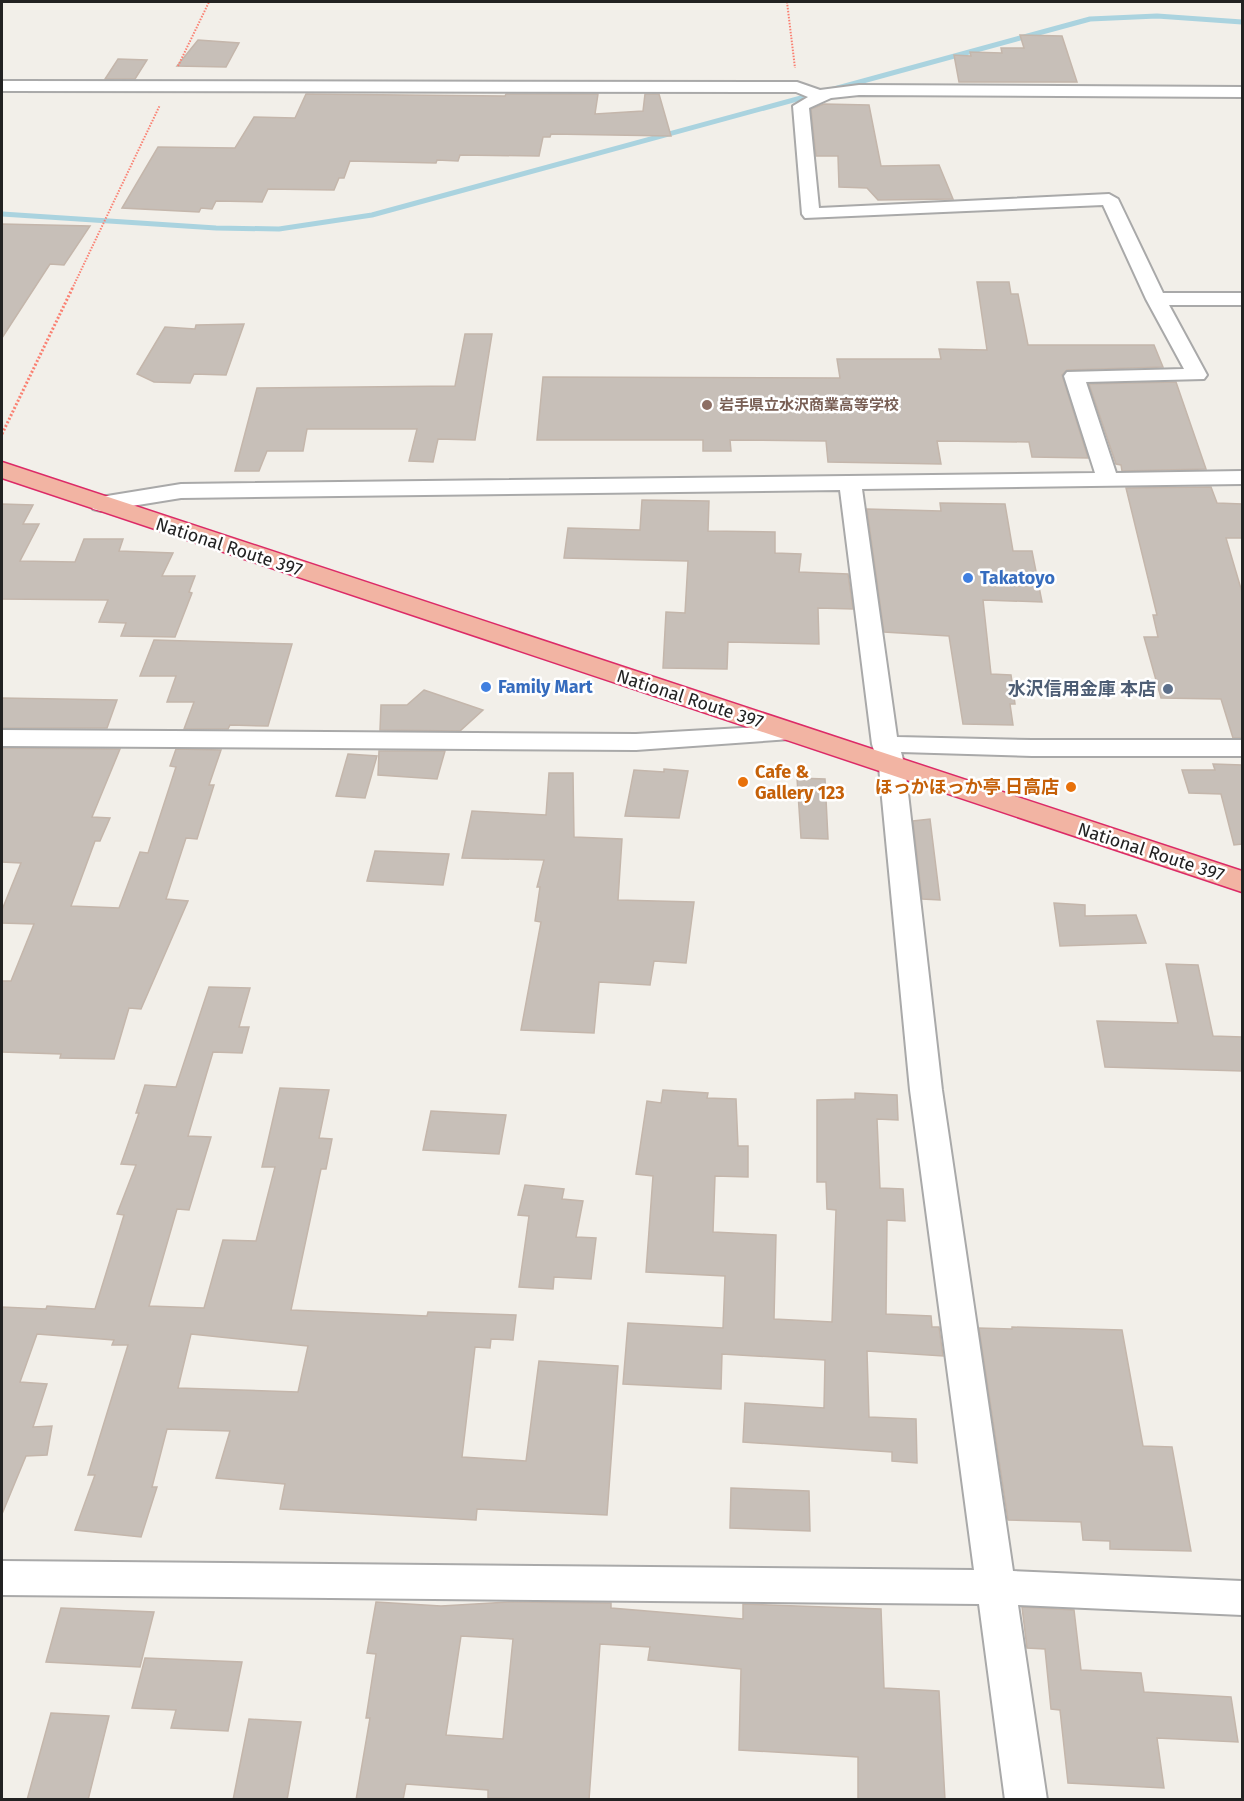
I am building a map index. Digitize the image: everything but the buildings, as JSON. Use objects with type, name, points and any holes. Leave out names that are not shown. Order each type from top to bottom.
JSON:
[{"type":"highway","name":"National Route 397","points":[[2,470],[796,733],[888,755],[1242,882]]},
{"type":"street","points":[[2,86],[1242,92]]},
{"type":"street","points":[[812,91],[801,106],[811,214],[1109,199],[1156,299],[1197,375],[1074,376],[1107,477]]},
{"type":"street","points":[[1156,299],[1242,299]]},
{"type":"street","points":[[100,504],[181,491],[850,483],[1107,477],[1242,478]]},
{"type":"street","points":[[850,483],[888,755],[926,1090],[961,1324],[1026,1800]]},
{"type":"street","points":[[2,738],[636,742],[796,733]]},
{"type":"street","points":[[888,755],[1044,748],[1242,748]]},
{"type":"street","points":[[2,1578],[996,1587],[1242,1598]]},
{"type":"path","points":[[787,2],[812,91]]},
{"type":"path","points":[[2,434],[59,311],[108,218]]},
{"type":"waterway","points":[[2,214],[216,228],[279,229],[372,215],[1090,19],[1157,16],[1242,22]]},
{"type":"place","name":"岩手県立水沢商業高等学校","points":[[707,405]]},
{"type":"place","name":"Takatoyo","points":[[968,578]]},
{"type":"place","name":"Family Mart","points":[[486,687]]},
{"type":"place","name":"水沢信用金庫 本店","points":[[1168,689]]},
{"type":"place","name":"Cafe & Gallery 123","points":[[743,782]]},
{"type":"place","name":"ほっかほっか亭 日高店","points":[[1071,787]]}]
